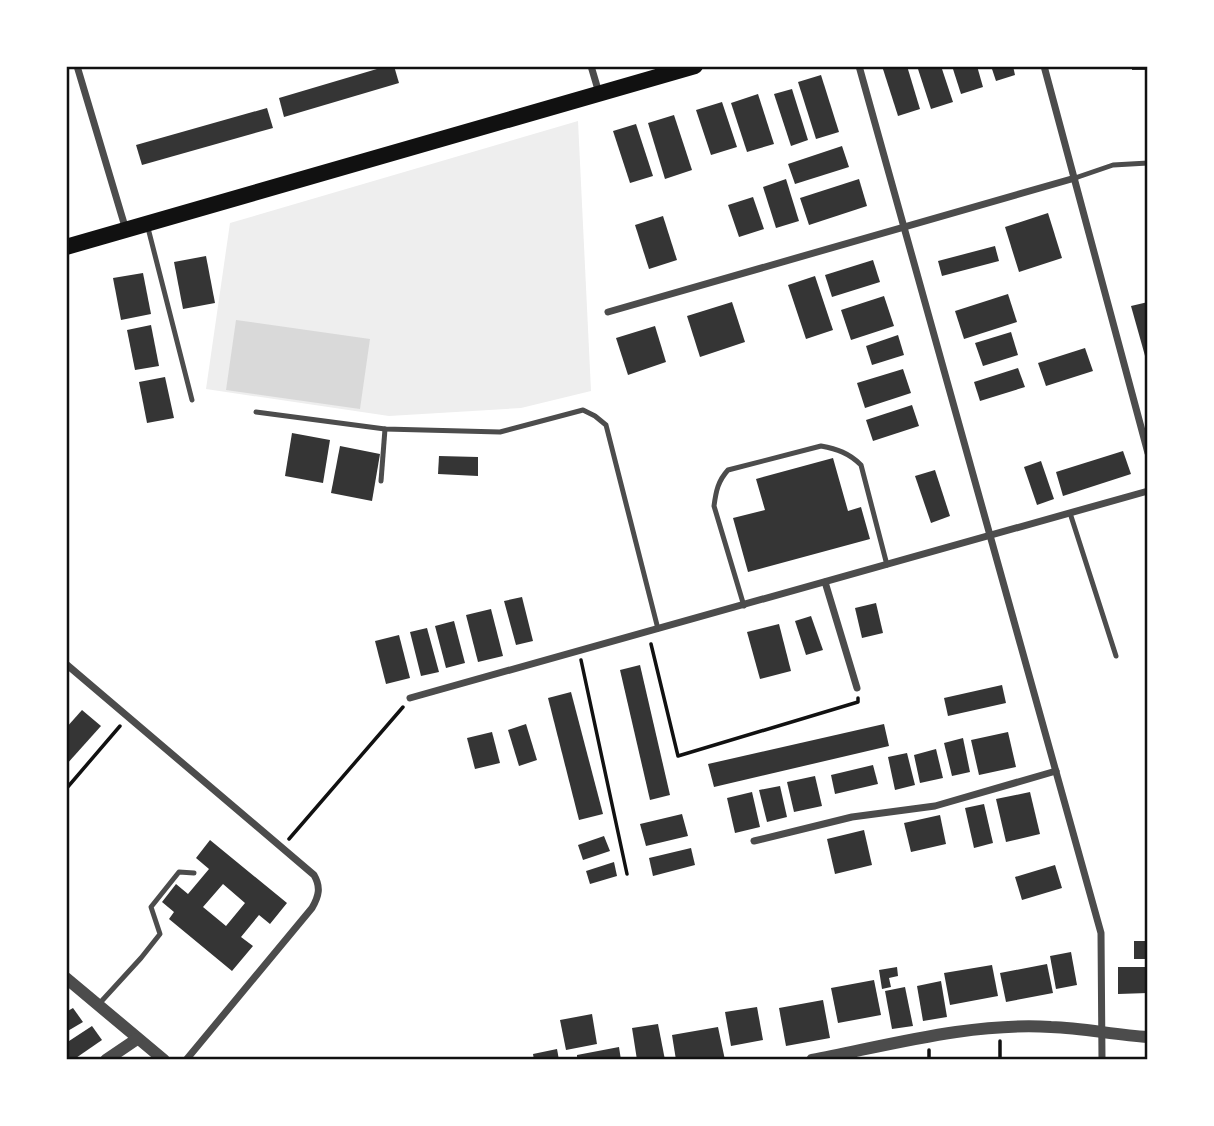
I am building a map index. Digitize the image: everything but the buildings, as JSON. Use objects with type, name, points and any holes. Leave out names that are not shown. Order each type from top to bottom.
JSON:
[{"type":"main road","points":[[66,247],[695,66]]},
{"type":"street","points":[[77,66],[127,231]]},
{"type":"street","points":[[591,66],[599,93]]},
{"type":"street","points":[[859,66],[1101,933],[1101,1059]]},
{"type":"street","points":[[1044,66],[1147,453]]},
{"type":"street","points":[[608,312],[1074,178]]},
{"type":"street","points":[[410,698],[1147,491]]},
{"type":"street","points":[[825,582],[857,688]]},
{"type":"street","points":[[66,664],[314,875],[318,883],[317,900],[186,1059]]},
{"type":"street","points":[[754,841],[852,817],[935,806],[1056,771]]},
{"type":"street","points":[[66,978],[164,1059]]},
{"type":"street","points":[[812,1059],[929,1037],[999,1028],[1051,1027],[1147,1037]]},
{"type":"street","points":[[106,1059],[137,1039]]},
{"type":"lane","points":[[1074,178],[1113,165],[1147,163]]},
{"type":"lane","points":[[147,225],[192,401]]},
{"type":"lane","points":[[256,412],[386,429],[500,432],[583,410],[595,415],[606,425],[658,629]]},
{"type":"lane","points":[[381,481],[386,429]]},
{"type":"lane","points":[[744,606],[714,506],[716,489],[728,470],[821,446],[852,456],[861,465],[887,565]]},
{"type":"lane","points":[[1070,513],[1116,656]]},
{"type":"lane","points":[[98,1005],[160,934],[159,924],[151,906],[156,899],[179,872],[194,873]]},
{"type":"path","points":[[648,632],[678,756],[858,702],[857,688]]},
{"type":"path","points":[[579,651],[627,874]]},
{"type":"path","points":[[281,848],[410,698]]},
{"type":"path","points":[[66,789],[128,717]]},
{"type":"shaded area","points":[[578,121],[591,391],[521,408],[389,416],[206,389],[230,223]]},
{"type":"shaded area","points":[[236,320],[370,339],[360,409],[226,390]]}]
